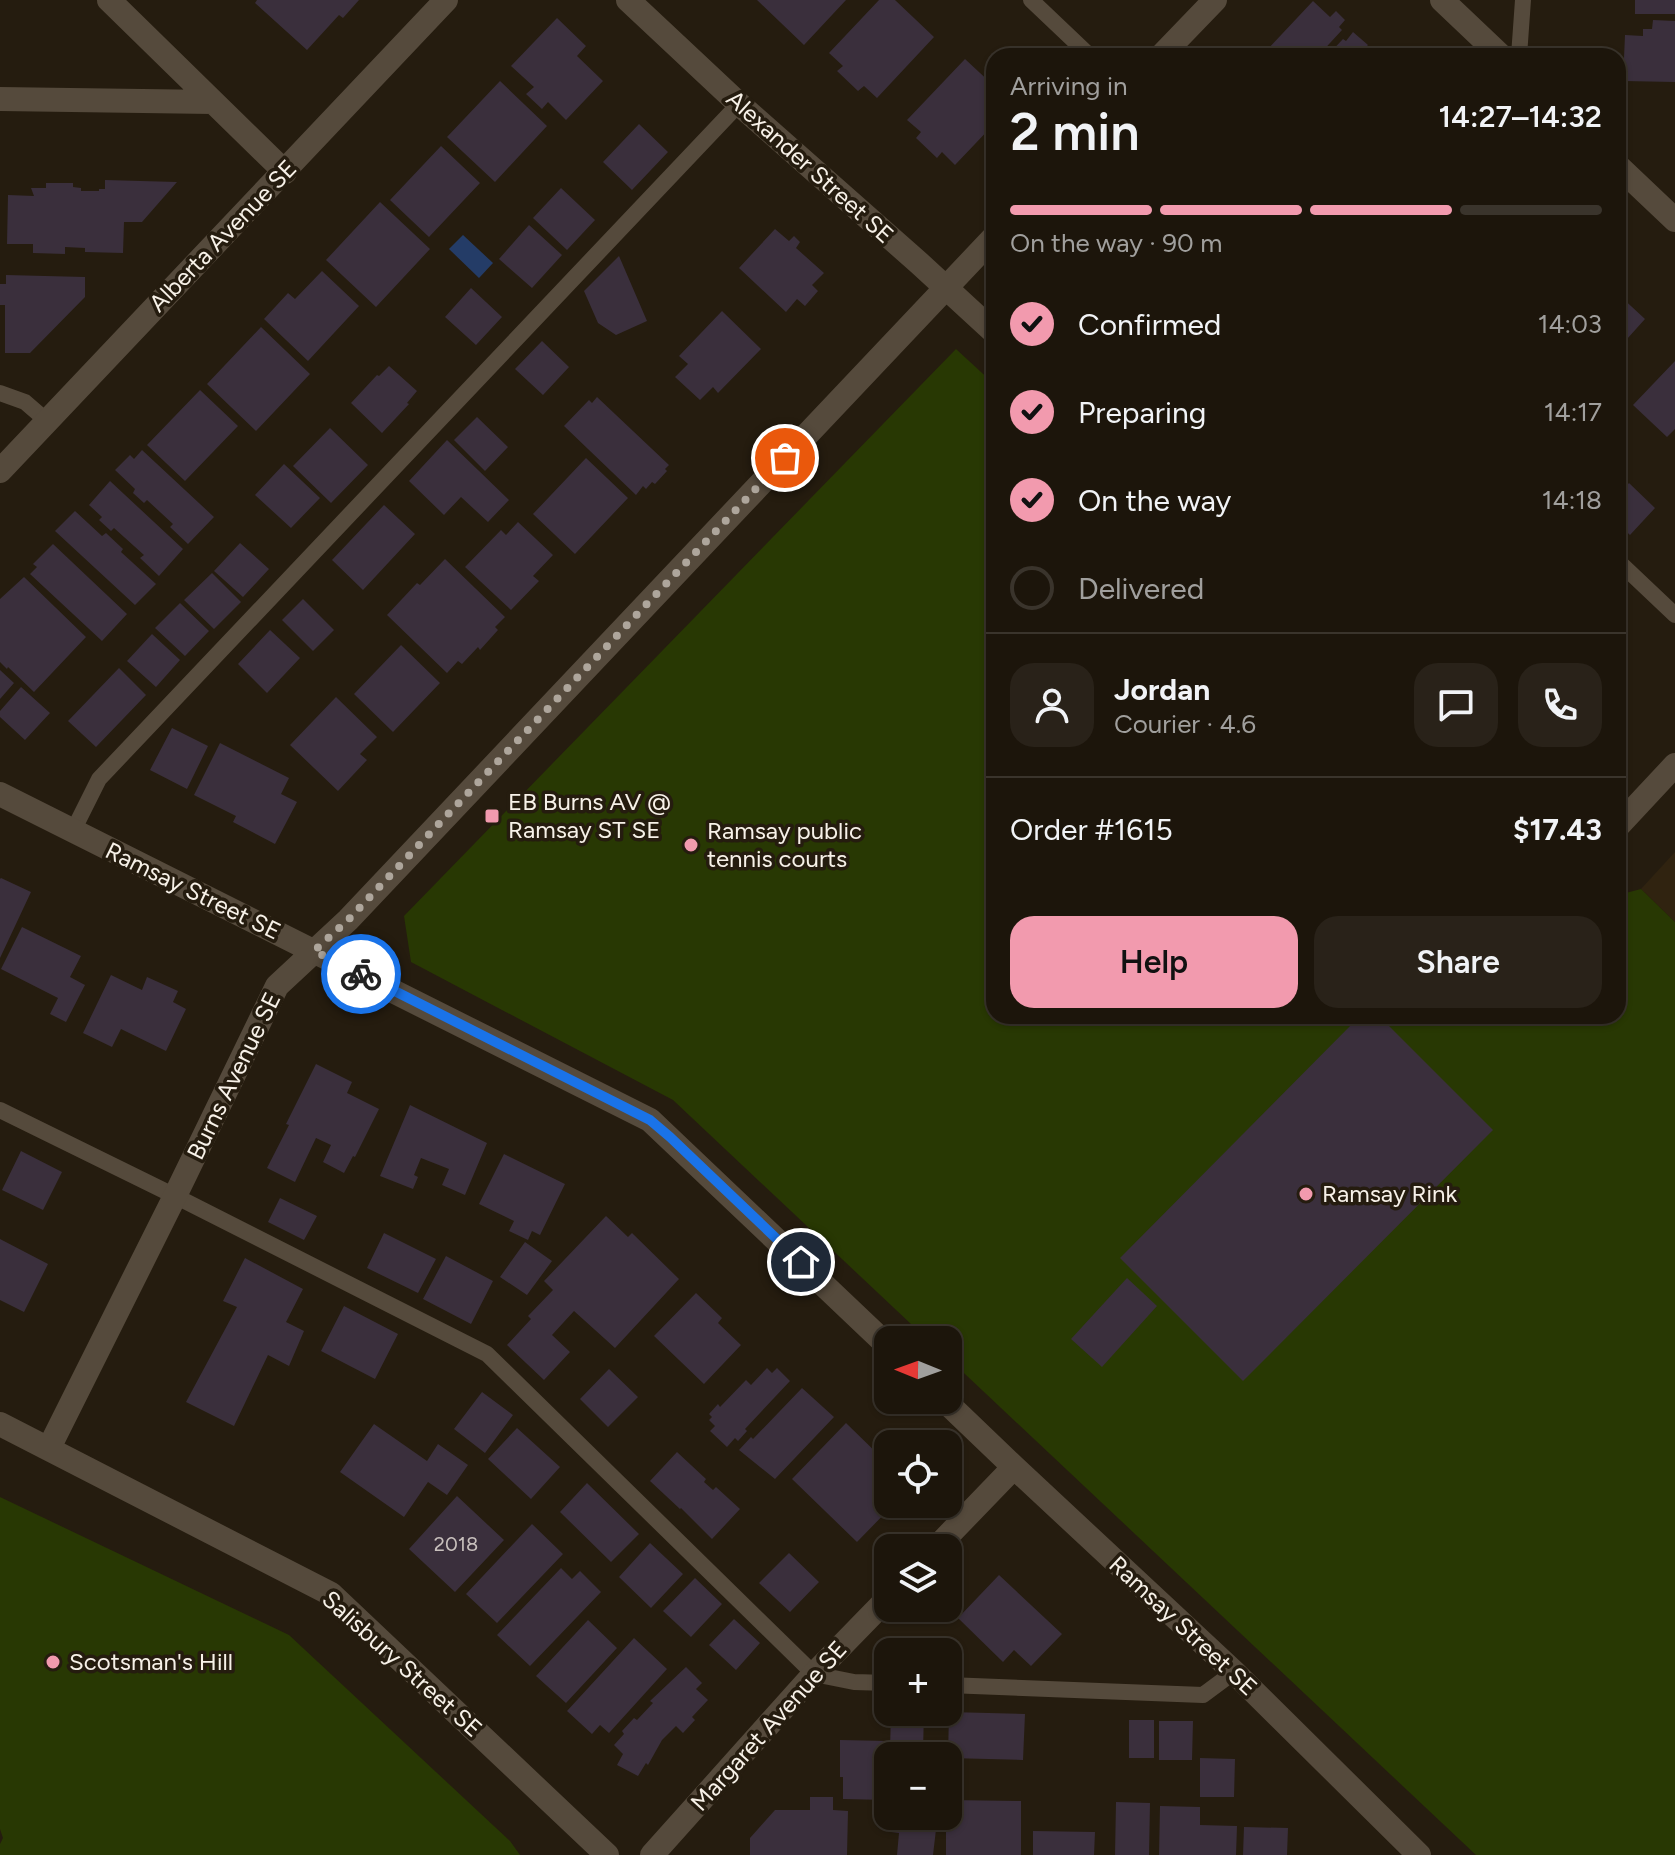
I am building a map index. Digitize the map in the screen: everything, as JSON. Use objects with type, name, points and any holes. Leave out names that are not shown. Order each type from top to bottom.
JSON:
[{"type":"street","points":[[109,0],[285,172]]},
{"type":"street","name":"Alberta Avenue SE","points":[[0,471],[446,0]]},
{"type":"street","name":"Alexander Street SE","points":[[628,0],[739,104],[986,325]]},
{"type":"street","points":[[1169,48],[1215,0]]},
{"type":"street","points":[[1442,0],[1493,48]]},
{"type":"street","points":[[0,99],[213,102]]},
{"type":"street","points":[[1626,174],[1675,220]]},
{"type":"street","name":"Burns Avenue SE","points":[[49,1448],[277,986],[348,920],[986,246]]},
{"type":"street","points":[[1626,817],[1675,765]]},
{"type":"street","name":"Ramsay Street SE","points":[[0,794],[650,1120],[874,1333]]},
{"type":"street","name":"Ramsay Street SE","points":[[959,1414],[1234,1672],[1419,1855]]},
{"type":"street","name":"Salisbury Street SE","points":[[0,1424],[331,1594],[607,1855]]},
{"type":"street","points":[[949,1534],[1014,1467]]},
{"type":"street","name":"Margaret Avenue SE","points":[[652,1855],[814,1674],[874,1612]]},
{"type":"lane","points":[[1031,0],[1082,48]]},
{"type":"lane","points":[[1520,48],[1523,0]]},
{"type":"lane","points":[[73,831],[99,779],[739,104]]},
{"type":"lane","points":[[0,393],[25,402],[47,421]]},
{"type":"lane","points":[[1626,569],[1675,615]]},
{"type":"lane","points":[[0,1110],[487,1354],[814,1674],[874,1683]]},
{"type":"lane","points":[[962,1686],[1203,1695],[1234,1672]]},
{"type":"shaded area","points":[[1675,852],[1675,922],[1641,889]]},
{"type":"green space","points":[[956,349],[986,377],[986,1024],[1626,1024],[1626,893],[1641,889],[1675,922],[1675,1855],[1476,1855],[962,1371],[962,1326],[913,1326],[673,1100],[411,962],[404,916]]},
{"type":"green space","points":[[0,1497],[289,1635],[510,1841],[520,1855],[0,1855],[3,1838],[0,1829]]},
{"type":"water","points":[[463,235],[493,263],[479,278],[449,249]]},
{"type":"building","points":[[257,0],[359,0],[343,18],[339,15],[307,50],[255,3]]},
{"type":"building","points":[[757,0],[846,0],[804,45]]},
{"type":"building","points":[[879,0],[895,0],[934,37],[877,98],[864,86],[858,91],[837,71],[843,66],[829,53]]},
{"type":"building","points":[[1635,0],[1675,0],[1675,14],[1635,14]]},
{"type":"building","points":[[1313,1],[1330,17],[1336,11],[1345,20],[1339,27],[1342,30],[1325,48],[1269,48]]},
{"type":"building","points":[[557,18],[586,46],[577,56],[603,81],[566,120],[548,102],[542,109],[526,94],[534,87],[511,66]]},
{"type":"building","points":[[1653,20],[1675,21],[1675,82],[1626,81],[1625,35],[1643,36],[1643,29],[1652,29]]},
{"type":"building","points":[[1353,32],[1368,45],[1365,48],[1335,48],[1343,39],[1346,41]]},
{"type":"building","points":[[965,59],[986,79],[986,132],[955,165],[942,152],[937,158],[916,138],[921,132],[907,120]]},
{"type":"building","points":[[500,81],[547,126],[495,182],[447,137]]},
{"type":"building","points":[[639,124],[668,152],[632,190],[603,162]]},
{"type":"building","points":[[441,146],[480,183],[429,237],[390,200]]},
{"type":"building","points":[[105,180],[177,182],[142,222],[124,222],[123,253],[85,252],[85,248],[65,247],[65,254],[33,253],[33,244],[7,244],[8,195],[34,196],[31,188],[46,188],[46,183],[73,183],[73,187],[81,188],[81,191],[99,191],[105,189]]},
{"type":"building","points":[[561,188],[595,220],[567,250],[533,218]]},
{"type":"building","points":[[380,202],[430,249],[376,307],[326,260]]},
{"type":"building","points":[[529,225],[562,255],[532,288],[499,259]]},
{"type":"building","points":[[775,229],[789,241],[794,236],[800,242],[796,248],[824,273],[812,285],[818,291],[805,306],[797,299],[786,312],[739,268]]},
{"type":"building","points":[[619,256],[647,321],[616,335],[598,323],[584,291]]},
{"type":"building","points":[[322,271],[359,306],[308,361],[264,319],[288,293],[295,299]]},
{"type":"building","points":[[6,275],[85,277],[85,297],[30,353],[5,353],[5,305],[0,305],[0,284],[6,284]]},
{"type":"building","points":[[471,288],[502,317],[476,345],[445,317]]},
{"type":"building","points":[[1626,301],[1645,319],[1626,340]]},
{"type":"building","points":[[722,311],[761,349],[718,393],[713,387],[700,400],[675,377],[688,364],[679,356]]},
{"type":"building","points":[[261,327],[310,374],[256,431],[207,384]]},
{"type":"building","points":[[542,341],[569,367],[543,395],[515,369]]},
{"type":"building","points":[[1675,361],[1675,429],[1667,437],[1633,405]]},
{"type":"building","points":[[389,366],[417,391],[382,433],[351,403]]},
{"type":"building","points":[[200,390],[238,426],[185,481],[147,445]]},
{"type":"building","points":[[597,397],[669,465],[655,484],[652,482],[646,489],[643,486],[636,495],[564,426],[589,400],[592,403]]},
{"type":"building","points":[[477,417],[508,447],[485,471],[454,440]]},
{"type":"building","points":[[330,428],[368,465],[331,503],[293,466]]},
{"type":"building","points":[[447,440],[509,500],[488,522],[461,497],[444,515],[409,481]]},
{"type":"building","points":[[142,450],[214,517],[188,544],[170,527],[173,524],[147,500],[144,503],[133,493],[135,489],[115,470],[130,455],[134,459]]},
{"type":"building","points":[[586,458],[628,498],[575,554],[533,514]]},
{"type":"building","points":[[284,464],[320,498],[291,528],[255,495]]},
{"type":"building","points":[[110,481],[183,549],[159,576],[140,558],[144,555],[114,528],[111,531],[89,505]]},
{"type":"building","points":[[1629,483],[1655,508],[1630,535],[1626,531],[1626,486]]},
{"type":"building","points":[[384,505],[415,534],[363,590],[332,560]]},
{"type":"building","points":[[75,511],[102,536],[106,533],[123,549],[121,552],[156,584],[135,605],[55,531]]},
{"type":"building","points":[[518,522],[553,555],[533,576],[539,581],[511,610],[465,567],[501,530],[506,535]]},
{"type":"building","points":[[240,543],[269,569],[243,597],[214,571]]},
{"type":"building","points":[[53,544],[127,614],[102,641],[30,574],[37,567],[33,564]]},
{"type":"building","points":[[445,559],[505,617],[480,650],[478,647],[462,664],[458,661],[447,673],[387,615]]},
{"type":"building","points":[[212,573],[241,602],[214,629],[184,600]]},
{"type":"building","points":[[24,577],[86,637],[34,692],[0,662],[0,599]]},
{"type":"building","points":[[303,599],[334,630],[313,651],[282,620]]},
{"type":"building","points":[[180,603],[209,631],[185,656],[155,628]]},
{"type":"building","points":[[270,630],[300,658],[267,693],[238,664]]},
{"type":"building","points":[[152,634],[180,660],[156,687],[127,661]]},
{"type":"building","points":[[401,645],[440,683],[393,732],[354,694]]},
{"type":"building","points":[[119,668],[146,695],[96,747],[68,721]]},
{"type":"building","points":[[0,670],[14,683],[0,699]]},
{"type":"building","points":[[21,687],[50,713],[25,740],[0,717],[0,711]]},
{"type":"building","points":[[336,697],[377,737],[360,754],[367,760],[338,791],[290,745]]},
{"type":"building","points":[[172,728],[208,746],[187,789],[150,770]]},
{"type":"building","points":[[220,743],[289,778],[281,794],[297,802],[275,844],[233,822],[236,816],[194,795]]},
{"type":"building","points":[[0,879],[31,892],[0,958]]},
{"type":"building","points":[[22,927],[81,956],[70,977],[85,985],[66,1022],[50,1014],[58,998],[1,969]]},
{"type":"building","points":[[111,975],[142,990],[147,977],[178,991],[173,1002],[186,1009],[166,1051],[121,1029],[112,1047],[83,1033]]},
{"type":"building","name":"Ramsay Rink","points":[[1352,1024],[1387,1024],[1493,1130],[1243,1381],[1120,1258]]},
{"type":"building","points":[[316,1064],[352,1082],[347,1093],[379,1109],[344,1173],[323,1162],[331,1145],[316,1138],[295,1182],[267,1168]]},
{"type":"building","points":[[410,1105],[487,1143],[465,1195],[442,1185],[449,1169],[421,1158],[414,1175],[418,1177],[413,1189],[380,1176]]},
{"type":"building","points":[[21,1151],[62,1172],[43,1210],[2,1190]]},
{"type":"building","points":[[504,1154],[565,1184],[540,1235],[532,1231],[528,1240],[509,1231],[514,1221],[479,1204]]},
{"type":"building","points":[[280,1198],[317,1216],[304,1240],[268,1222]]},
{"type":"building","points":[[606,1216],[628,1237],[632,1233],[679,1279],[615,1348],[574,1311],[552,1335],[570,1352],[544,1380],[507,1345],[531,1319],[528,1316],[553,1290],[544,1281]]},
{"type":"building","points":[[384,1233],[436,1259],[418,1293],[367,1268]]},
{"type":"building","points":[[0,1239],[48,1264],[24,1312],[0,1300]]},
{"type":"building","points":[[525,1242],[552,1261],[527,1295],[500,1277]]},
{"type":"building","points":[[446,1256],[493,1281],[471,1324],[423,1299]]},
{"type":"building","points":[[245,1258],[303,1289],[286,1322],[304,1331],[289,1366],[268,1355],[234,1426],[186,1402],[237,1307],[223,1301]]},
{"type":"building","points":[[1127,1278],[1157,1306],[1102,1367],[1071,1339]]},
{"type":"building","points":[[696,1293],[722,1318],[718,1323],[741,1345],[704,1384],[654,1336]]},
{"type":"building","points":[[344,1306],[398,1334],[375,1379],[321,1351]]},
{"type":"building","points":[[767,1368],[772,1373],[777,1368],[790,1381],[745,1429],[747,1431],[738,1441],[735,1438],[727,1447],[710,1431],[715,1426],[709,1420],[712,1417],[709,1414],[746,1380],[751,1385]]},
{"type":"building","points":[[609,1369],[638,1397],[608,1427],[580,1399]]},
{"type":"building","points":[[802,1388],[834,1417],[775,1479],[739,1450]]},
{"type":"building","points":[[482,1392],[513,1415],[485,1453],[454,1429]]},
{"type":"building","points":[[846,1423],[874,1450],[874,1518],[880,1518],[857,1542],[792,1479]]},
{"type":"building","points":[[374,1424],[427,1461],[438,1444],[468,1465],[447,1495],[428,1482],[404,1517],[340,1472]]},
{"type":"building","points":[[517,1428],[560,1467],[531,1499],[488,1459]]},
{"type":"building","points":[[677,1452],[706,1479],[704,1482],[713,1490],[716,1487],[740,1509],[712,1539],[650,1481]]},
{"type":"building","points":[[587,1483],[639,1534],[611,1562],[560,1512]]},
{"type":"building","points":[[457,1496],[504,1540],[455,1592],[409,1549]]},
{"type":"building","points":[[532,1524],[563,1554],[497,1623],[466,1594]]},
{"type":"building","points":[[650,1543],[683,1574],[651,1608],[619,1577]]},
{"type":"building","points":[[789,1553],[819,1582],[790,1612],[759,1583]]},
{"type":"building","points":[[561,1568],[572,1579],[580,1571],[601,1592],[530,1666],[497,1635]]},
{"type":"building","points":[[999,1575],[1062,1634],[1031,1666],[1014,1650],[1003,1662],[962,1622],[962,1614]]},
{"type":"building","points":[[695,1578],[722,1604],[691,1637],[663,1611]]},
{"type":"building","points":[[734,1619],[760,1643],[736,1670],[709,1645]]},
{"type":"building","points":[[588,1620],[617,1648],[566,1703],[536,1676]]},
{"type":"building","points":[[634,1638],[667,1669],[609,1733],[600,1725],[592,1734],[567,1711]]},
{"type":"building","points":[[686,1667],[702,1683],[696,1689],[708,1700],[692,1717],[695,1720],[683,1733],[676,1726],[662,1740],[638,1776],[617,1765],[623,1754],[614,1745],[624,1734],[622,1731],[634,1718],[637,1720],[653,1703],[650,1701]]},
{"type":"building","points":[[962,1712],[1025,1714],[1023,1760],[962,1758],[962,1742],[948,1742],[949,1726],[962,1726]]},
{"type":"building","points":[[1129,1720],[1154,1720],[1154,1758],[1129,1758]]},
{"type":"building","points":[[1159,1721],[1193,1721],[1192,1760],[1159,1760]]},
{"type":"building","points":[[891,1726],[924,1726],[923,1742],[890,1742]]},
{"type":"building","points":[[840,1740],[887,1741],[874,1742],[874,1800],[843,1799],[843,1777],[840,1777]]},
{"type":"building","points":[[1200,1758],[1235,1759],[1234,1797],[1200,1797]]},
{"type":"building","points":[[810,1797],[833,1797],[833,1810],[848,1811],[847,1855],[750,1855],[750,1838],[775,1810],[810,1810]]},
{"type":"building","points":[[962,1800],[1021,1801],[1021,1855],[946,1855],[946,1830],[962,1830]]},
{"type":"building","points":[[1116,1802],[1150,1803],[1149,1855],[1115,1855]]},
{"type":"building","points":[[1160,1806],[1200,1807],[1200,1825],[1237,1826],[1236,1855],[1159,1855]]},
{"type":"building","points":[[1244,1827],[1288,1828],[1287,1855],[1243,1855]]},
{"type":"building","points":[[936,1830],[933,1855],[897,1855],[899,1833],[891,1832]]},
{"type":"building","points":[[1033,1831],[1095,1832],[1094,1855],[1033,1855]]},
{"type":"way so far","points":[[361,974],[314,951],[348,920],[785,458]]},
{"type":"place","name":"EB Burns AV @ Ramsay ST SE","points":[[492,816]]},
{"type":"place","name":"Ramsay public tennis courts","points":[[691,845]]},
{"type":"place","name":"Ramsay Rink","points":[[1306,1194]]},
{"type":"place","name":"Scotsman's Hill","points":[[53,1662]]},
{"type":"route","points":[[361,974],[650,1120],[801,1262]]}]
